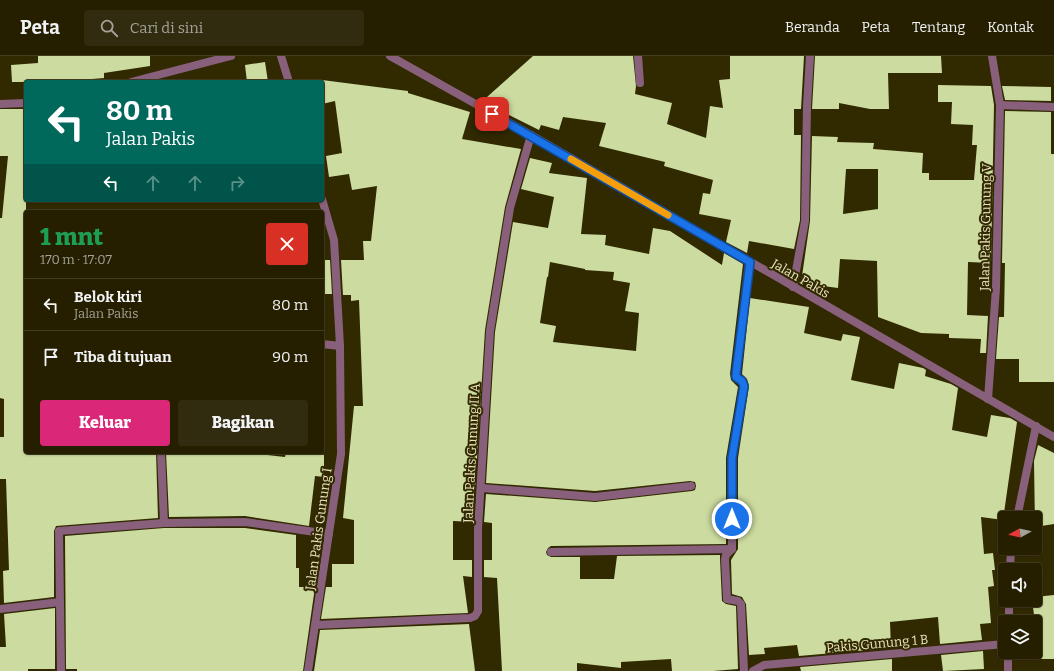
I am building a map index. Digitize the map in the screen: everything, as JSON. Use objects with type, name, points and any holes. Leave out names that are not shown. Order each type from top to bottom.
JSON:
[{"type":"street","points":[[138,80],[231,56]]},
{"type":"street","points":[[281,56],[288,80]]},
{"type":"street","name":"Jalan Pakis","points":[[390,56],[531,135],[1054,437]]},
{"type":"street","points":[[638,56],[640,83]]},
{"type":"street","points":[[794,287],[805,221],[807,106],[810,56]]},
{"type":"street","name":"Jalan Pakis Gunung V","points":[[988,399],[996,288],[1000,105],[992,56]]},
{"type":"street","points":[[0,104],[24,103]]},
{"type":"street","points":[[1000,105],[1054,107]]},
{"type":"street","name":"Jalan Pakis Gunung II A","points":[[316,625],[470,618],[475,616],[478,611],[478,529],[482,488],[490,331],[510,208],[531,135]]},
{"type":"street","name":"Jalan Pakis Gunung I","points":[[308,671],[341,454],[340,346],[334,240],[323,202]]},
{"type":"street","points":[[744,671],[741,604],[738,601],[728,600],[726,597],[725,559],[726,555],[732,549],[732,458],[744,386],[742,381],[736,377],[736,374],[750,262]]},
{"type":"street","points":[[324,344],[340,346]]},
{"type":"street","points":[[1018,511],[1036,426]]},
{"type":"street","points":[[161,454],[164,523]]},
{"type":"street","points":[[482,488],[595,497],[691,486]]},
{"type":"street","points":[[61,671],[59,531],[164,523],[245,522],[329,534]]},
{"type":"street","points":[[551,552],[732,549]]},
{"type":"street","points":[[0,609],[60,602]]},
{"type":"street","name":"Pakis Gunung 1 B","points":[[752,671],[764,665],[998,645]]},
{"type":"street","points":[[1008,659],[1008,671]]},
{"type":"building","points":[[38,56],[150,56],[150,66],[104,73],[104,78],[80,80],[24,80],[24,82],[12,82],[11,65],[38,63]]},
{"type":"building","points":[[533,56],[633,56],[636,86],[635,94],[672,103],[667,124],[706,138],[710,106],[723,108],[719,80],[730,79],[730,56],[804,56],[801,109],[794,109],[794,135],[801,135],[800,220],[794,249],[749,241],[747,253],[726,242],[731,220],[699,214],[703,193],[710,194],[713,180],[664,166],[665,162],[599,146],[606,123],[563,117],[559,130],[541,125],[539,130],[499,110],[487,97]]},
{"type":"building","points":[[815,56],[941,56],[942,73],[888,73],[889,109],[870,109],[839,103],[839,109],[812,109]]},
{"type":"building","points":[[265,62],[268,80],[247,80],[245,65]]},
{"type":"building","points":[[324,80],[408,91],[408,93],[470,112],[462,139],[521,149],[505,207],[485,330],[473,522],[453,521],[453,560],[472,560],[472,577],[463,576],[468,613],[321,619],[326,587],[332,587],[332,564],[354,564],[354,520],[343,518],[354,406],[363,406],[359,300],[351,301],[351,295],[343,295],[341,260],[364,260],[363,241],[371,241],[377,186],[352,190],[349,174],[329,177],[326,156],[342,153],[335,101],[324,104]]},
{"type":"building","points":[[938,85],[991,86],[994,105],[991,263],[968,262],[967,315],[988,316],[986,353],[980,353],[981,339],[949,338],[949,334],[921,333],[878,317],[877,261],[840,259],[838,288],[801,283],[810,221],[812,136],[838,137],[837,142],[874,143],[873,149],[923,153],[922,173],[929,173],[929,180],[974,180],[977,145],[972,145],[973,125],[951,124],[952,102],[938,102]],"holes":[[[846,169],[878,169],[878,209],[843,214]]]},
{"type":"building","points":[[1002,86],[1051,87],[1051,101],[1005,100]]},
{"type":"building","points":[[0,109],[23,109],[24,202],[26,202],[26,210],[24,210],[24,454],[156,454],[158,518],[56,526],[54,531],[54,597],[4,603],[3,571],[9,570],[6,479],[0,479],[0,437],[4,437],[4,399],[0,398],[0,218],[2,218],[8,156],[0,156]]},
{"type":"building","points":[[1005,111],[1051,112],[1051,154],[1054,154],[1054,382],[1019,382],[1019,359],[996,359],[999,317],[1004,317],[1005,263],[1002,263]]},
{"type":"building","points":[[530,158],[552,163],[549,173],[587,178],[581,234],[606,235],[605,245],[649,254],[653,228],[670,231],[722,265],[724,253],[743,264],[730,374],[731,380],[738,387],[726,458],[726,544],[551,546],[546,552],[547,555],[551,557],[580,557],[580,579],[614,579],[617,556],[720,555],[722,601],[726,604],[736,606],[738,669],[713,671],[672,671],[671,659],[621,662],[621,668],[577,663],[577,671],[502,671],[497,578],[484,577],[484,560],[492,560],[492,523],[484,522],[486,494],[595,502],[692,491],[695,490],[696,486],[695,482],[690,481],[595,491],[486,483],[495,332],[513,222],[548,228],[554,197],[521,189]],"holes":[[[550,262],[585,269],[614,272],[613,280],[630,283],[625,311],[639,313],[636,351],[553,342],[556,326],[540,323]]]},
{"type":"building","points":[[324,260],[330,260],[332,294],[324,294]]},
{"type":"building","points":[[750,298],[809,307],[804,333],[841,341],[843,334],[860,337],[851,380],[894,389],[899,363],[923,368],[926,370],[925,376],[951,384],[958,388],[952,430],[987,437],[991,415],[1010,418],[1017,422],[1004,511],[998,511],[998,519],[981,517],[984,554],[993,553],[995,570],[992,570],[994,586],[988,587],[991,623],[980,624],[982,640],[940,644],[938,617],[890,622],[891,648],[799,656],[797,645],[764,648],[765,654],[749,655],[746,604],[742,597],[732,594],[731,560],[738,549],[738,458],[749,386],[747,379],[742,374]]},
{"type":"building","points":[[1038,445],[1054,453],[1054,524],[1042,526],[1042,511],[1035,511],[1034,461]]},
{"type":"building","points":[[166,454],[259,454],[285,457],[286,454],[324,455],[324,477],[315,476],[309,526],[245,516],[169,517]]},
{"type":"building","points":[[164,528],[245,528],[296,535],[296,568],[299,568],[299,587],[315,587],[303,671],[77,671],[77,669],[66,669],[65,536]]},
{"type":"building","points":[[1054,595],[1054,659],[1042,659],[1042,615],[1034,615],[1033,607],[1042,607],[1042,596]]},
{"type":"building","points":[[55,608],[55,669],[0,671],[0,647],[6,647],[4,614]]},
{"type":"building","points":[[469,624],[475,671],[314,671],[320,630]]},
{"type":"building","points":[[983,651],[984,669],[943,671],[941,655]]},
{"type":"building","points":[[892,659],[892,671],[801,671],[800,667]]},
{"type":"slow traffic","points":[[571,159],[668,215]]},
{"type":"route","points":[[492,114],[750,262],[736,374],[736,377],[742,381],[744,386],[732,458],[732,519]]}]
